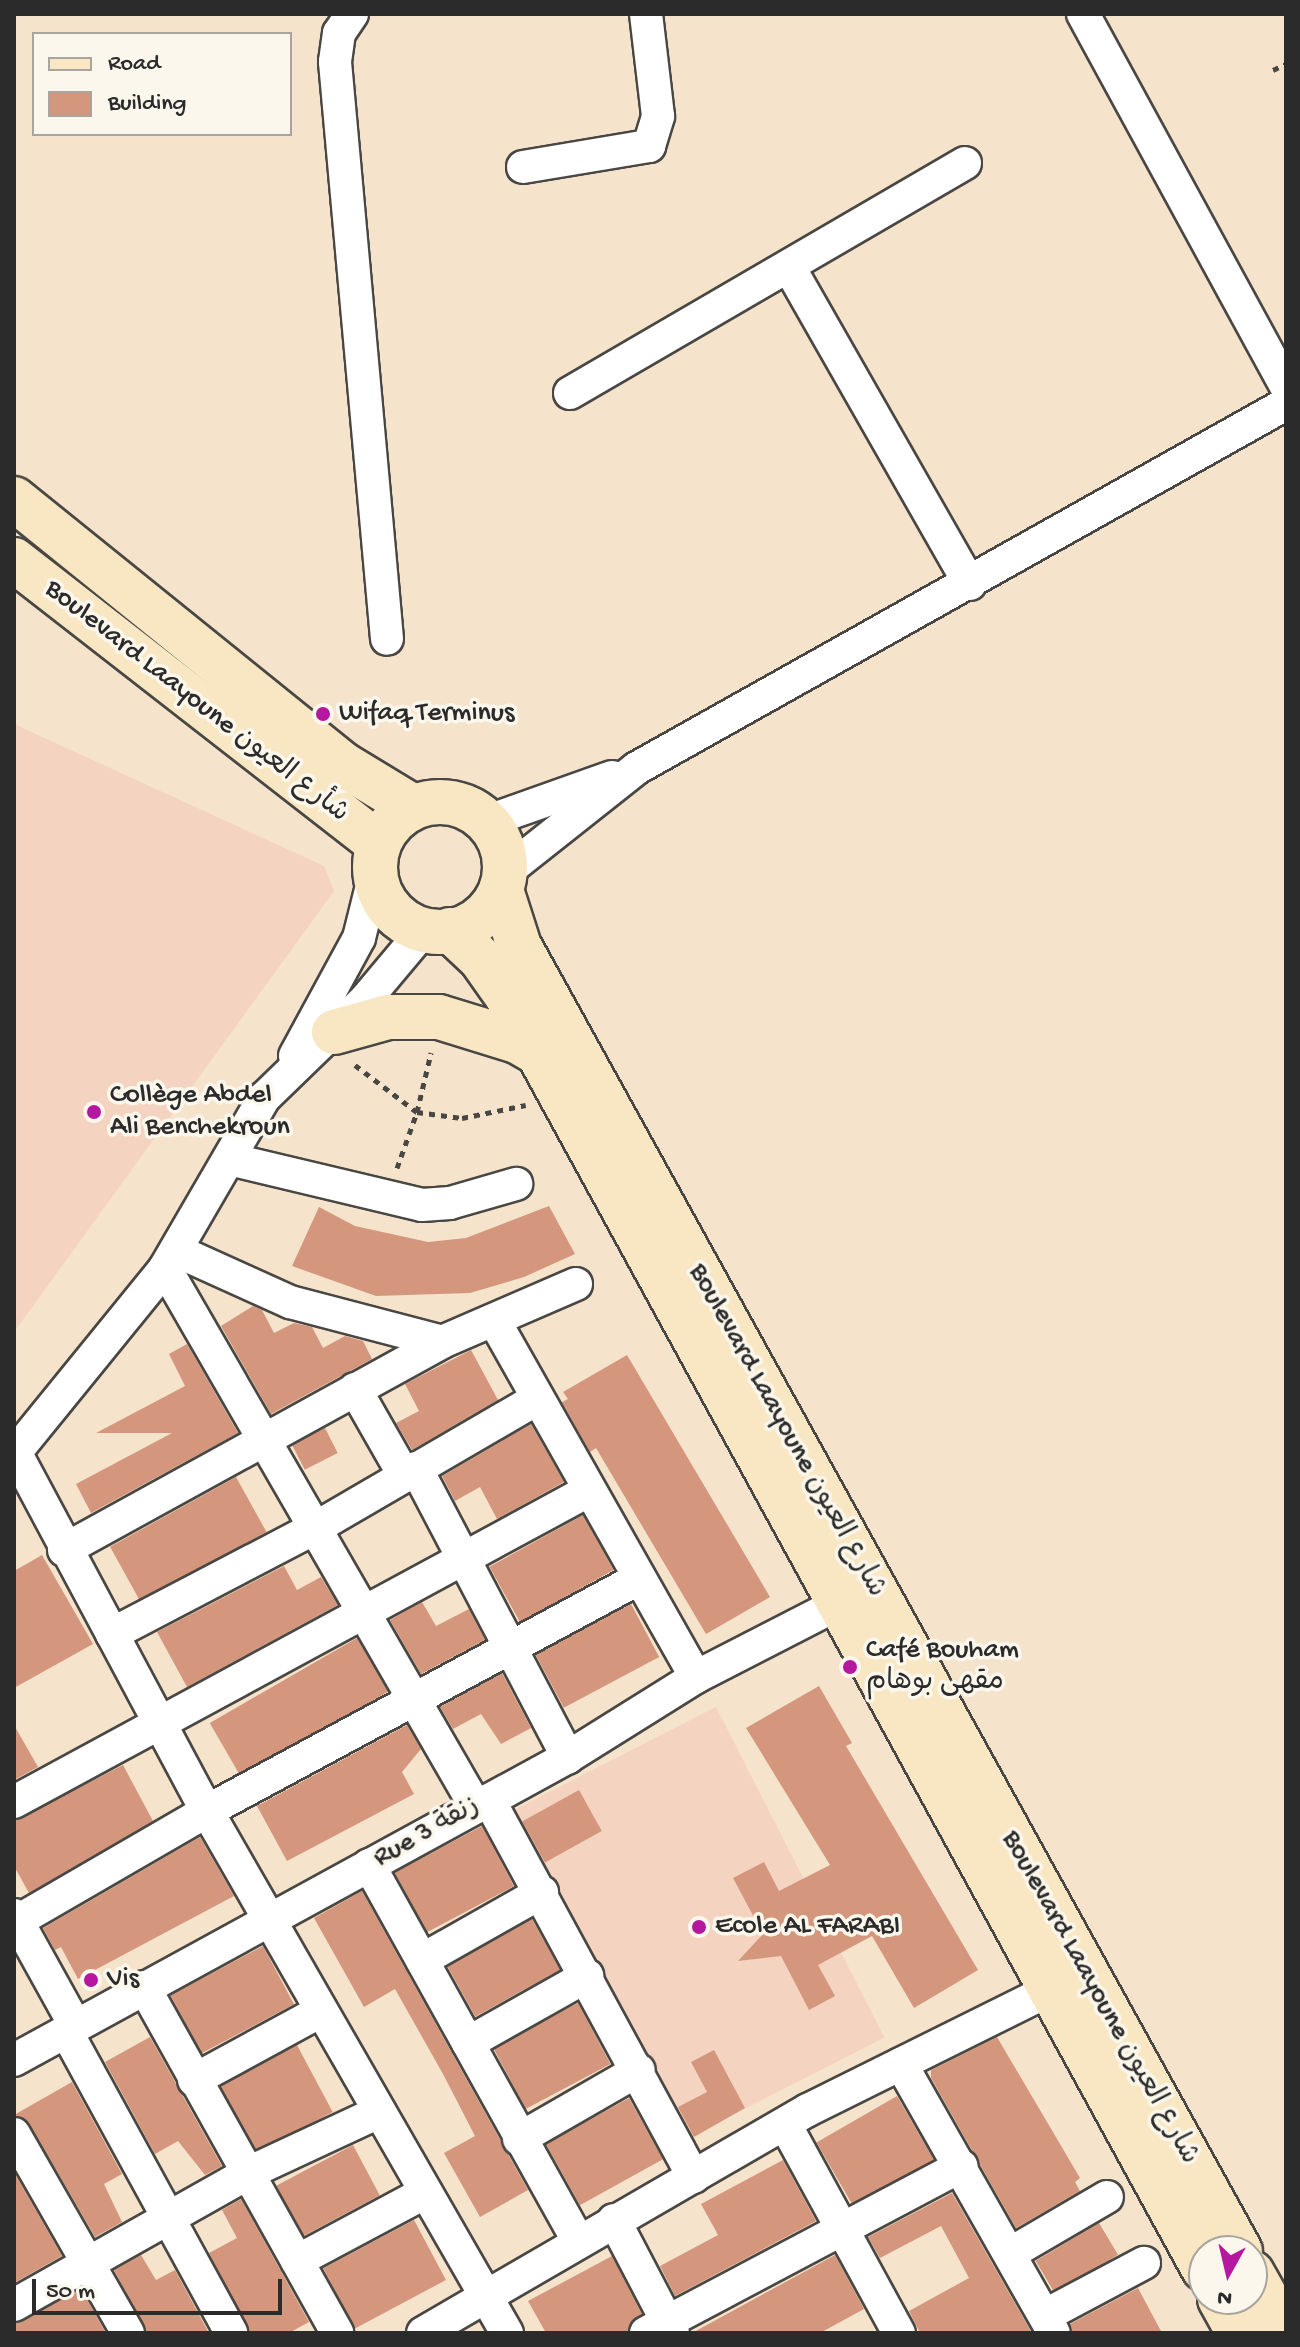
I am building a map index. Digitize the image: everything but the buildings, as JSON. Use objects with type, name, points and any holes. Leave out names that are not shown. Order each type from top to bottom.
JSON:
[{"type":"street","points":[[352,14],[339,33],[335,62],[387,639]]},
{"type":"street","points":[[523,167],[649,146],[658,116],[646,14]]},
{"type":"street","points":[[1083,14],[1286,387]]},
{"type":"street","points":[[570,393],[965,163]]},
{"type":"street","points":[[789,267],[970,584]]},
{"type":"street","points":[[488,821],[637,768],[970,584],[1286,404]]},
{"type":"street","name":"Boulevard Laayoune شأرع العيون","points":[[14,499],[344,765],[413,807]]},
{"type":"street","name":"Boulevard Laayoune شأرع العيون","points":[[14,560],[376,860]]},
{"type":"street","points":[[285,1073],[328,1037],[437,930],[480,918],[504,880],[637,768]]},
{"type":"street","points":[[504,880],[502,844],[488,821],[469,808],[445,801],[413,807],[393,821],[376,860],[359,938],[285,1073],[229,1159],[171,1260],[14,1453],[207,1811],[507,2333]]},
{"type":"street","points":[[376,860],[383,901],[401,920],[437,930]]},
{"type":"street","name":"Boulevard Laayoune شارع العيون","points":[[504,880],[519,946],[1231,2235]]},
{"type":"street","name":"Boulevard Laayoune شارع العيون","points":[[437,930],[495,976],[1188,2240]]},
{"type":"street","points":[[328,1037],[388,1017],[439,1017],[517,1041],[538,1053]]},
{"type":"street","points":[[229,1159],[386,1199],[450,1203],[516,1184]]},
{"type":"street","points":[[171,1260],[341,1319],[442,1342]]},
{"type":"street","points":[[171,1260],[263,1437],[414,1701],[542,1892],[694,2177]]},
{"type":"street","points":[[64,1550],[263,1437],[442,1342],[495,1322],[576,1284]]},
{"type":"street","points":[[495,1322],[535,1400],[696,1677]]},
{"type":"street","points":[[355,1389],[464,1560],[507,1648],[568,1757]]},
{"type":"street","points":[[112,1634],[317,1527],[535,1400]]},
{"type":"street","points":[[14,1802],[159,1720],[464,1560],[588,1491]]},
{"type":"street","points":[[231,2333],[15,1919],[207,1811],[639,1578]]},
{"type":"street","name":"Rue 3 زنقة","points":[[14,2060],[268,1918],[568,1757],[696,1677],[838,1604]]},
{"type":"street","points":[[369,1865],[578,2241]]},
{"type":"street","points":[[422,1960],[542,1892]]},
{"type":"street","points":[[468,2043],[587,1976]]},
{"type":"street","points":[[144,1987],[337,2333]]},
{"type":"street","points":[[423,2333],[614,2220],[901,2064],[1052,1989]]},
{"type":"street","points":[[194,2080],[321,2011]]},
{"type":"street","points":[[901,2064],[1050,2324],[1144,2263]]},
{"type":"street","points":[[519,2139],[639,2070]]},
{"type":"street","points":[[14,2305],[89,2266],[248,2173],[379,2112]]},
{"type":"street","points":[[786,2126],[843,2230],[891,2330]]},
{"type":"street","points":[[14,2134],[23,2176],[89,2266],[128,2333]]},
{"type":"street","points":[[614,2220],[662,2329],[962,2166]]},
{"type":"street","points":[[297,2261],[426,2192]]},
{"type":"street","points":[[1011,2253],[1107,2197]]},
{"type":"street","points":[[1268,2301],[1286,2333]]},
{"type":"street","points":[[1229,2315],[1239,2333]]},
{"type":"path","points":[[1273,70],[1286,64]]},
{"type":"path","points":[[386,1199],[417,1112],[439,1017]]},
{"type":"path","points":[[328,1037],[417,1112],[462,1118],[561,1096]]},
{"type":"shaded area","name":"Collège Abdel Ali Benchekroun","points":[[14,724],[324,866],[334,891],[14,1332]]},
{"type":"shaded area","name":"Ecole AL FARABI","points":[[716,1707],[884,2038],[675,2144],[507,1814]]},
{"type":"place","name":"Wifaq Terminus","points":[[323,714]]},
{"type":"place","name":"Collège Abdel Ali Benchekroun","points":[[94,1112]]},
{"type":"place","name":"Café Bouham مقهى بوهام","points":[[850,1667]]},
{"type":"place","name":"Ecole AL FARABI","points":[[699,1927]]},
{"type":"place","name":"Vis","points":[[91,1980]]}]
